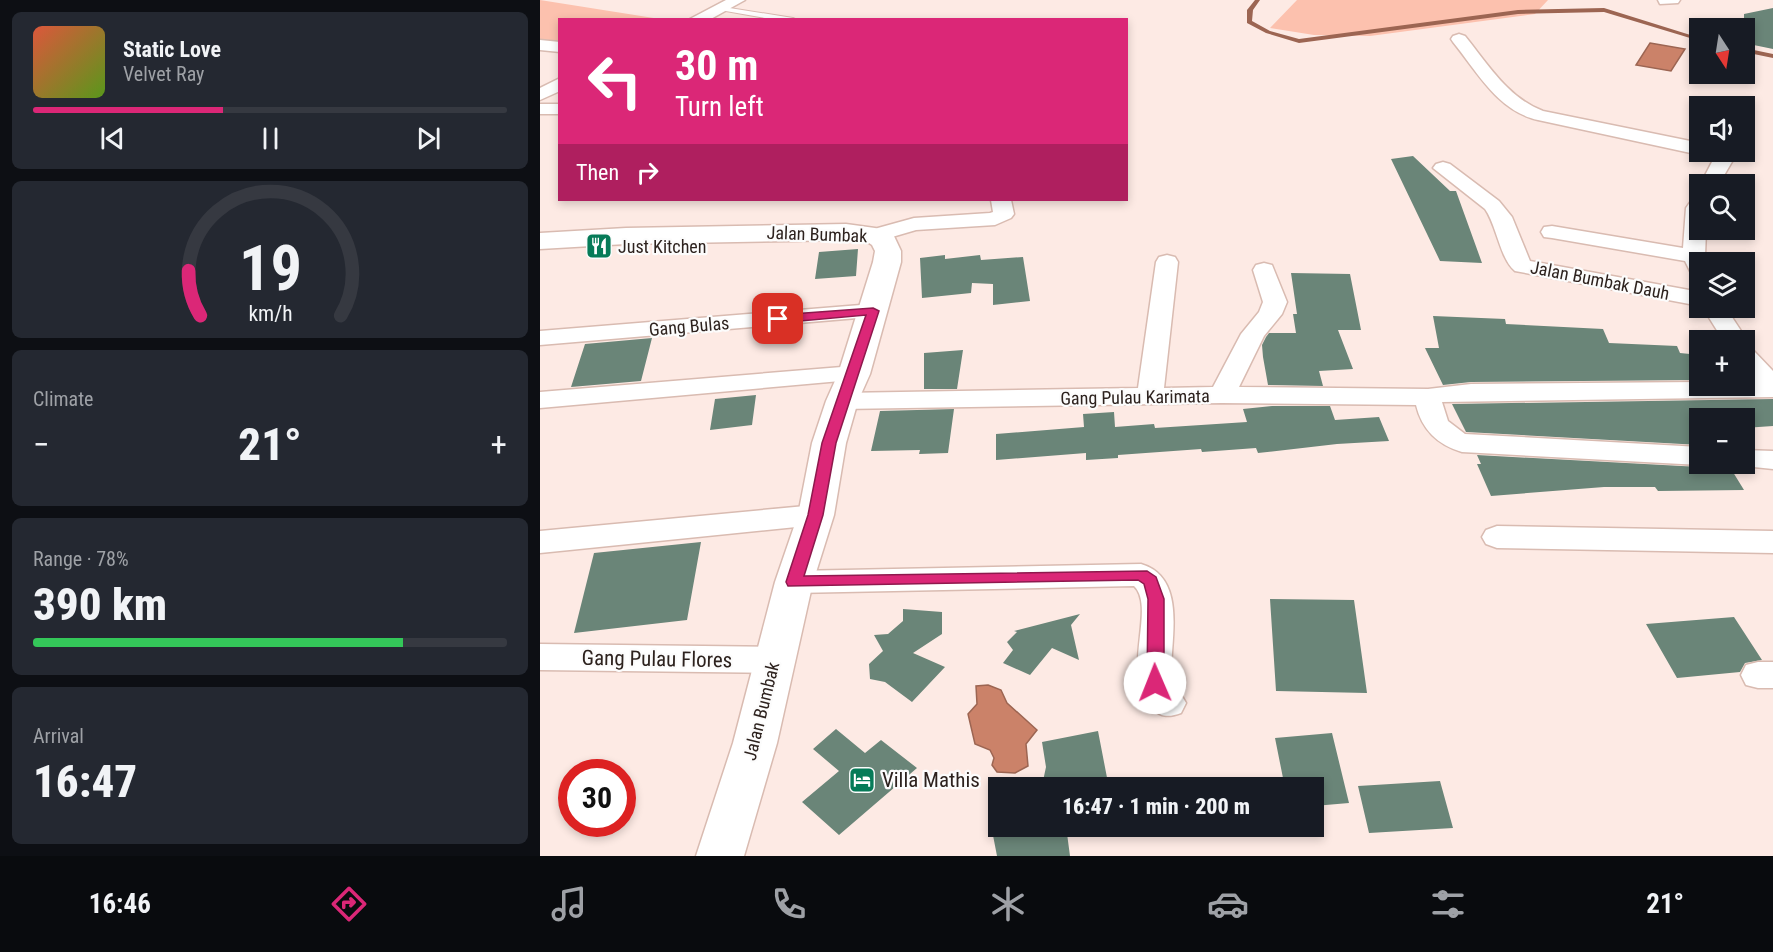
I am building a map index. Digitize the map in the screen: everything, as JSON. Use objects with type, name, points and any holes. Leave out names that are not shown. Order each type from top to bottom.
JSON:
[{"type":"street","points":[[699,18],[738,0]]},
{"type":"street","points":[[1460,39],[1510,101],[1521,109],[1538,115],[1689,147]]},
{"type":"street","points":[[540,45],[558,47]]},
{"type":"street","points":[[540,95],[558,84]]},
{"type":"street","points":[[540,109],[558,109]]},
{"type":"street","name":"Jalan Bumbak Dauh","points":[[1443,168],[1492,205],[1501,217],[1519,263],[1523,266],[1689,297]]},
{"type":"street","points":[[875,236],[914,224],[994,219],[1004,213],[1001,201]]},
{"type":"street","name":"Jalan Bumbak","points":[[540,241],[778,231],[846,232],[875,236],[884,240],[888,251],[873,311],[829,443],[816,515],[794,582],[755,743],[720,856]]},
{"type":"street","points":[[1552,232],[1689,261]]},
{"type":"street","points":[[1150,396],[1167,262]]},
{"type":"street","points":[[1222,395],[1253,334],[1270,314],[1275,302],[1264,270]]},
{"type":"street","name":"Gang Bulas","points":[[540,338],[873,311]]},
{"type":"street","points":[[1755,353],[1773,352]]},
{"type":"street","points":[[1755,367],[1773,388]]},
{"type":"street","name":"Gang Pulau Karimata","points":[[540,400],[848,388],[1150,396],[1429,397],[1471,392],[1773,388]]},
{"type":"street","points":[[1429,397],[1429,407],[1442,432],[1454,441],[1462,443],[1689,455]]},
{"type":"street","points":[[1755,459],[1773,460]]},
{"type":"street","points":[[540,542],[816,515]]},
{"type":"street","points":[[1497,537],[1773,542]]},
{"type":"street","points":[[794,582],[1141,575],[1147,577],[1154,587],[1157,615],[1154,673],[1157,688],[1169,703]]},
{"type":"street","name":"Gang Pulau Flores","points":[[540,657],[774,660]]},
{"type":"lane","points":[[720,8],[781,18]]},
{"type":"shaded area","points":[[540,0],[654,18],[558,18],[558,52],[540,50]]},
{"type":"shaded area","points":[[1297,0],[1548,0],[1535,14],[1370,36],[1314,35],[1270,28]]},
{"type":"shaded area","points":[[1650,43],[1685,49],[1671,71],[1636,65]]},
{"type":"shaded area","points":[[988,685],[1001,690],[1007,703],[1037,730],[1026,744],[1028,766],[1015,773],[997,772],[992,765],[994,758],[990,750],[975,744],[968,714],[977,704],[976,686]]},
{"type":"building","points":[[1773,8],[1773,49],[1755,45],[1755,18],[1744,18],[1744,14]]},
{"type":"building","points":[[1413,156],[1450,191],[1456,191],[1482,263],[1440,261],[1391,159]]},
{"type":"building","points":[[858,249],[856,276],[815,279],[819,252]]},
{"type":"building","points":[[945,255],[945,259],[980,255],[981,260],[1023,257],[1030,301],[993,305],[993,284],[972,283],[971,293],[922,298],[920,258]]},
{"type":"building","points":[[1291,273],[1350,274],[1361,330],[1338,330],[1353,369],[1319,371],[1323,386],[1268,385],[1262,345],[1266,337],[1269,333],[1296,333],[1293,314],[1297,314]]},
{"type":"building","points":[[1433,316],[1505,319],[1506,324],[1603,329],[1609,343],[1677,346],[1680,353],[1689,354],[1689,380],[1471,382],[1443,385],[1425,348],[1439,348]]},
{"type":"building","points":[[652,338],[641,381],[571,387],[585,344]]},
{"type":"building","points":[[963,350],[957,389],[924,389],[924,353]]},
{"type":"building","points":[[756,395],[752,425],[710,430],[715,399]]},
{"type":"building","points":[[1773,399],[1773,426],[1755,427],[1755,408],[1689,408],[1689,444],[1466,432],[1452,404]]},
{"type":"building","points":[[1272,406],[1330,406],[1335,420],[1379,417],[1389,441],[1258,453],[1256,448],[1202,452],[1201,449],[1118,455],[1118,458],[1086,460],[1086,453],[996,460],[996,434],[1084,427],[1083,414],[1114,412],[1115,427],[1154,424],[1155,428],[1247,422],[1243,409]]},
{"type":"building","points":[[954,409],[948,453],[919,454],[920,450],[871,451],[880,411]]},
{"type":"building","points":[[1477,455],[1689,466],[1689,474],[1734,474],[1744,490],[1658,491],[1655,487],[1604,487],[1491,496],[1477,464],[1481,464]]},
{"type":"building","points":[[701,542],[687,620],[574,633],[594,553]]},
{"type":"building","points":[[1270,599],[1354,600],[1367,693],[1276,691]]},
{"type":"building","points":[[903,609],[942,612],[942,634],[913,653],[945,667],[912,702],[885,682],[870,679],[869,664],[883,651],[874,635],[888,634],[903,621]]},
{"type":"building","points":[[1080,614],[1071,625],[1079,660],[1052,648],[1030,675],[1003,663],[1013,650],[1007,642],[1017,632],[1014,631]]},
{"type":"building","points":[[1734,617],[1762,660],[1745,663],[1740,672],[1677,678],[1646,624]]},
{"type":"building","points":[[836,729],[865,753],[881,740],[917,768],[839,835],[802,802],[839,771],[813,749]]},
{"type":"building","points":[[1098,731],[1107,777],[1044,777],[1046,767],[1042,742]]},
{"type":"building","points":[[1332,733],[1349,803],[1324,805],[1324,777],[1283,777],[1275,738]]},
{"type":"building","points":[[1440,781],[1453,828],[1369,833],[1358,786]]},
{"type":"building","points":[[993,837],[1067,837],[1070,856],[997,856]]},
{"type":"waterway","points":[[1258,0],[1250,10],[1249,22],[1268,32],[1299,41],[1518,12],[1604,10],[1689,37]]},
{"type":"waterway","points":[[1755,52],[1773,56]]},
{"type":"place","name":"Just Kitchen","points":[[599,246]]},
{"type":"place","name":"Villa Mathis","points":[[862,780]]},
{"type":"route","points":[[778,319],[873,311],[854,374],[842,401],[829,443],[816,515],[794,582],[1141,575],[1151,581],[1156,599],[1155,683]]}]
